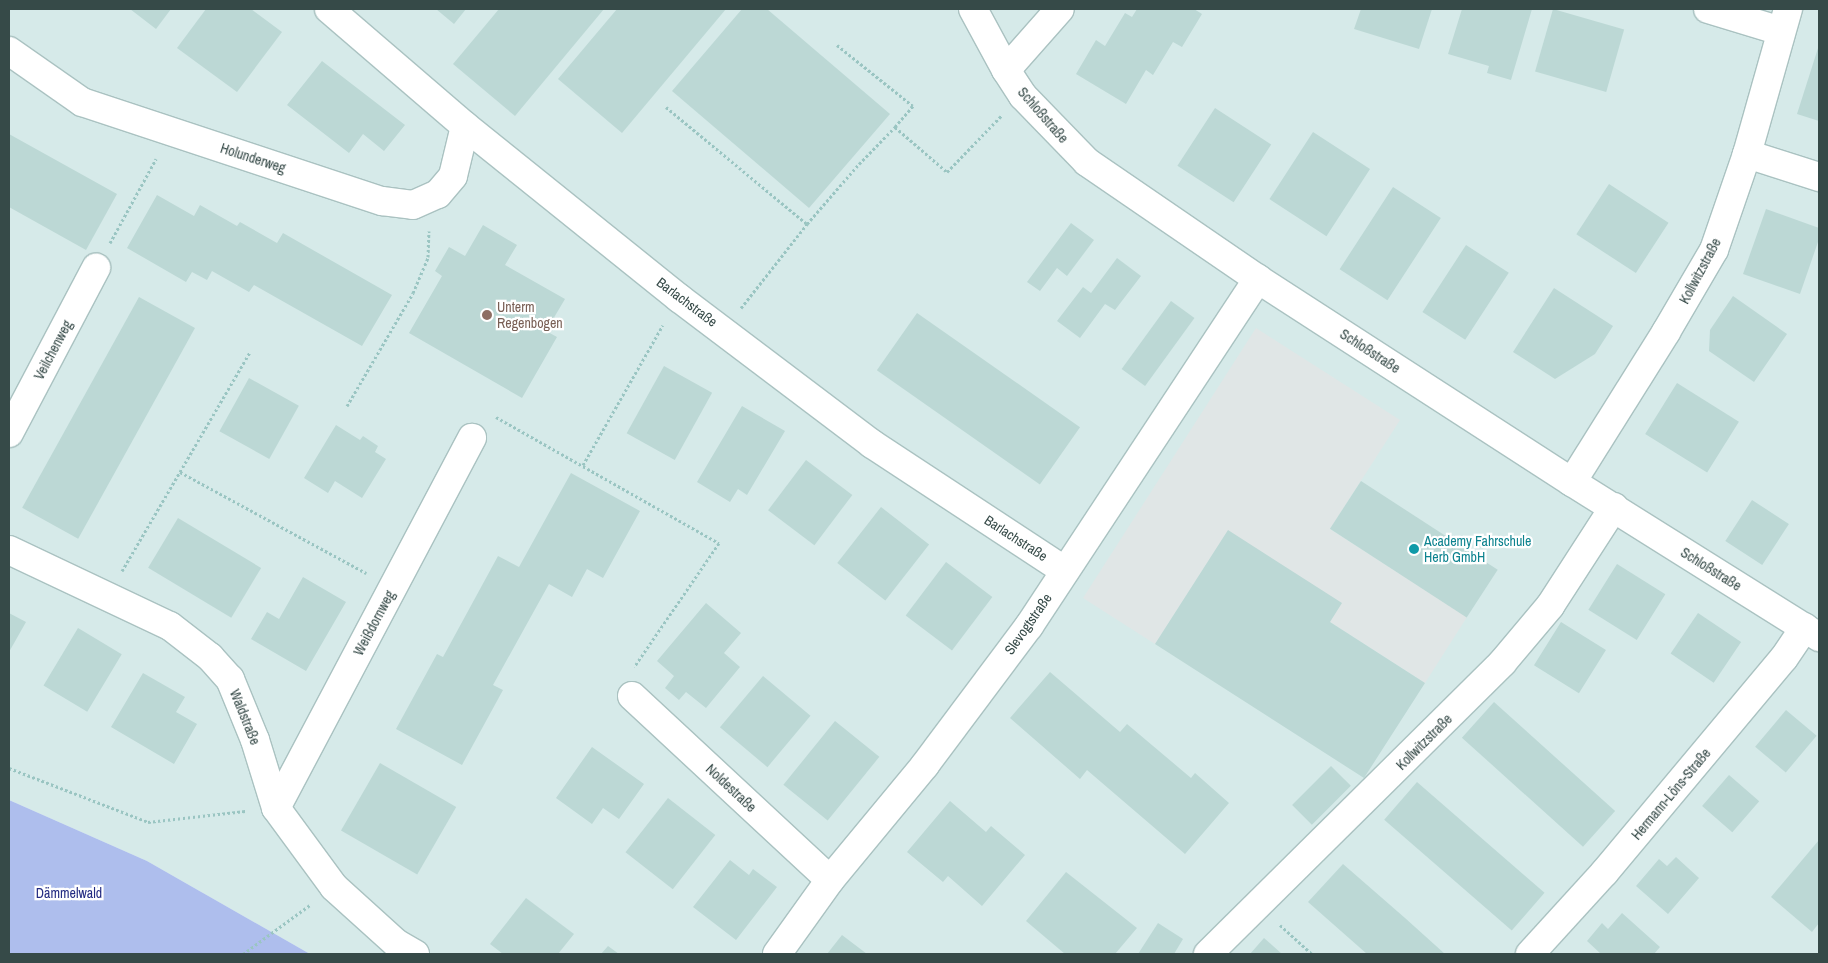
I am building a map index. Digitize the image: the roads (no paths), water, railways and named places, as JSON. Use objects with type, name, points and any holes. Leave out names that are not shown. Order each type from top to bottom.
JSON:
[{"type":"street","name":"Barlachstraße","points":[[329,9],[465,126],[679,298],[724,330],[872,444],[1064,570]]},
{"type":"street","name":"Schloßstraße","points":[[972,9],[1006,70],[1023,96],[1087,162],[1258,279],[1572,482],[1812,632]]},
{"type":"street","points":[[1006,70],[1060,9]]},
{"type":"street","points":[[1708,9],[1784,20]]},
{"type":"street","name":"Kollwitzstraße","points":[[1572,482],[1666,332],[1714,250],[1747,154],[1784,20]]},
{"type":"street","name":"Holunderweg","points":[[9,51],[82,102],[382,201],[413,205],[438,194],[453,176],[465,126]]},
{"type":"street","points":[[1747,154],[1819,177]]},
{"type":"street","name":"Veilchenweg","points":[[9,433],[96,268]]},
{"type":"street","name":"Slevogtstraße","points":[[776,954],[830,880],[925,765],[1029,626],[1064,570],[1258,279]]},
{"type":"street","name":"Weißdornweg","points":[[276,808],[472,438]]},
{"type":"street","name":"Kollwitzstraße","points":[[1208,954],[1324,838],[1374,792],[1502,663],[1550,606],[1614,507]]},
{"type":"street","name":"Waldstraße","points":[[9,550],[170,626],[210,657],[230,680],[255,740],[276,808],[334,887],[396,943],[415,954]]},
{"type":"street","name":"Hermann-Löns-Straße","points":[[1530,954],[1611,865],[1784,658],[1812,632]]},
{"type":"street","name":"Noldestraße","points":[[632,696],[830,880]]},
{"type":"place","name":"Unterm Regenbogen","points":[[487,315]]},
{"type":"place","name":"Academy Fahrschule Herb GmbH","points":[[1414,549]]},
{"type":"park label","name":"Dämmelwald","points":[[69,893]]}]
